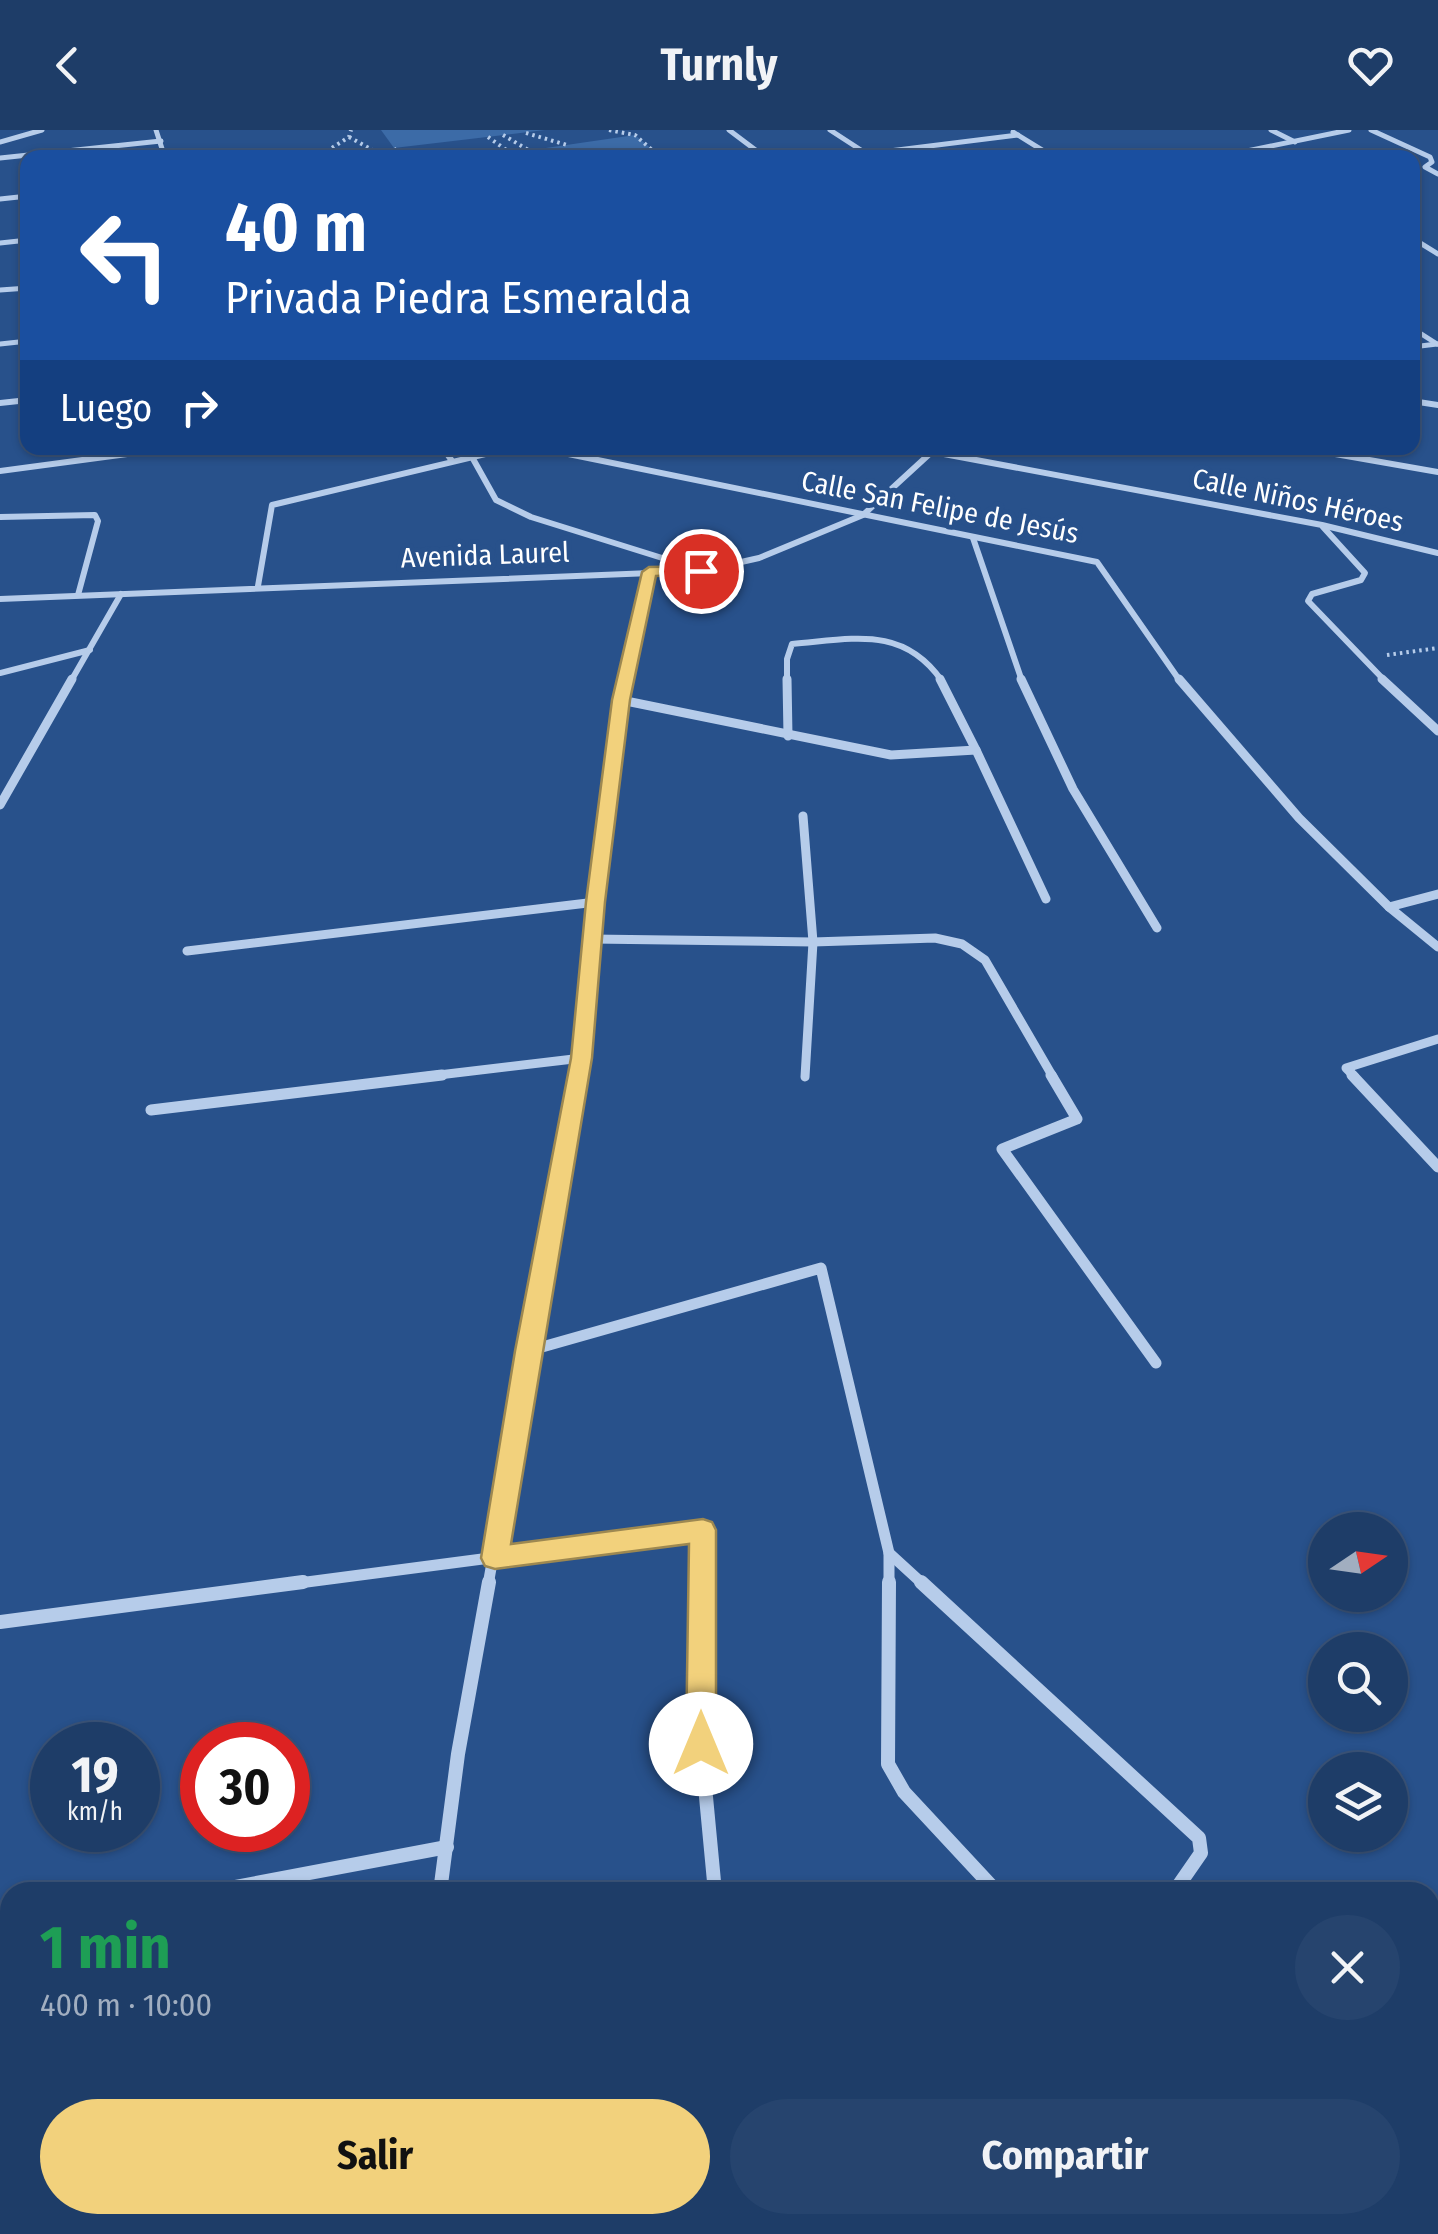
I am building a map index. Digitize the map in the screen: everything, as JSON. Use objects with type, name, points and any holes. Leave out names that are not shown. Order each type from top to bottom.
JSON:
[{"type":"street","points":[[0,142],[42,130]]},
{"type":"street","points":[[156,130],[163,150]]},
{"type":"street","points":[[729,130],[755,150]]},
{"type":"street","points":[[830,130],[862,150]]},
{"type":"street","points":[[1009,130],[1042,150]]},
{"type":"street","points":[[1271,130],[1295,142]]},
{"type":"street","points":[[1254,150],[1349,130]]},
{"type":"street","points":[[1371,130],[1415,150]]},
{"type":"street","points":[[909,150],[1018,136]]},
{"type":"street","points":[[76,150],[161,141]]},
{"type":"street","points":[[1420,152],[1432,162],[1420,167]]},
{"type":"street","points":[[1425,166],[1438,174]]},
{"type":"street","points":[[0,470],[117,455]]},
{"type":"street","points":[[448,455],[452,461]]},
{"type":"street","points":[[258,586],[272,504],[481,455]]},
{"type":"street","name":"Calle San Felipe de Jesús","points":[[574,455],[1097,562],[1192,698],[1299,818],[1389,907]]},
{"type":"street","name":"Avenida Laurel","points":[[0,598],[701,571],[760,558],[863,515],[929,455]]},
{"type":"street","name":"Calle Niños Héroes","points":[[960,455],[1322,526],[1438,554]]},
{"type":"street","points":[[1341,455],[1438,472]]},
{"type":"street","points":[[472,457],[496,500],[530,518],[701,571]]},
{"type":"street","points":[[0,517],[95,515],[98,521],[78,596]]},
{"type":"street","points":[[1322,526],[1365,573],[1361,580],[1312,594],[1308,600],[1361,659],[1438,730]]},
{"type":"street","points":[[972,538],[1046,738],[1102,840],[1157,928]]},
{"type":"street","points":[[442,1882],[458,1754],[582,1058],[592,938],[621,700],[649,572]]},
{"type":"street","points":[[0,805],[121,594]]},
{"type":"street","points":[[788,736],[786,659],[792,644],[899,640],[920,649],[938,670],[1046,898]]},
{"type":"street","points":[[0,673],[90,650]]},
{"type":"street","points":[[621,700],[890,755],[976,750]]},
{"type":"street","points":[[803,816],[813,942],[805,1077]]},
{"type":"street","points":[[1389,907],[1438,894]]},
{"type":"street","points":[[187,952],[596,902]]},
{"type":"street","points":[[1389,907],[1438,947]]},
{"type":"street","points":[[592,938],[813,942],[935,938],[962,944],[985,960],[1077,1120],[1002,1149],[1156,1362]]},
{"type":"street","points":[[1438,1040],[1346,1068],[1438,1168]]},
{"type":"street","points":[[151,1110],[582,1058]]},
{"type":"street","points":[[528,1351],[821,1268],[890,1553],[888,1764],[904,1792],[989,1882]]},
{"type":"street","points":[[0,1622],[703,1530],[701,1744],[714,1882]]},
{"type":"street","points":[[890,1553],[1187,1824],[1199,1838],[1201,1853],[1181,1882]]},
{"type":"street","points":[[262,1882],[448,1847]]},
{"type":"path","points":[[349,137],[352,130]]},
{"type":"path","points":[[609,130],[635,136],[652,150]]},
{"type":"path","points":[[526,132],[567,145]]},
{"type":"path","points":[[503,135],[528,150]]},
{"type":"path","points":[[328,150],[349,137],[361,139],[373,150]]},
{"type":"path","points":[[488,138],[506,150]]},
{"type":"path","points":[[1361,659],[1438,648]]},
{"type":"shaded area","points":[[381,130],[545,130],[394,148]]},
{"type":"shaded area","points":[[635,135],[653,150],[532,150]]},
{"type":"route","points":[[701,571],[649,572],[621,700],[582,1058],[495,1558],[703,1530],[701,1744]]}]
